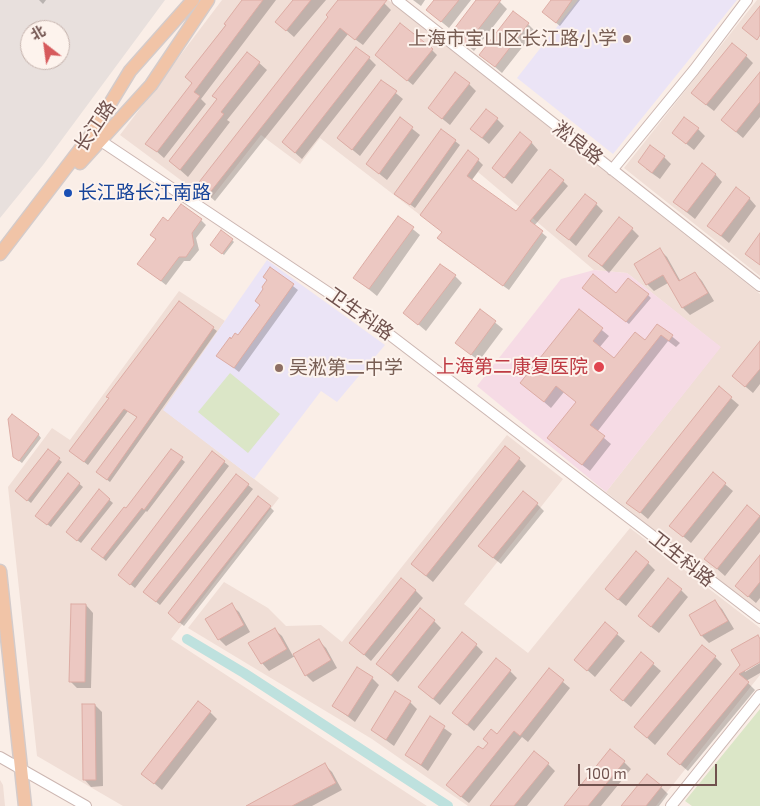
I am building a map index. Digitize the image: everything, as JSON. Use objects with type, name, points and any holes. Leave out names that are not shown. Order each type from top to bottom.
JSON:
[{"type":"main road","name":"长江路","points":[[96,138],[130,72],[193,0]]},
{"type":"main road","points":[[0,254],[55,185],[79,164],[96,138],[151,85],[208,0]]},
{"type":"main road","points":[[0,571],[25,806]]},
{"type":"street","name":"淞良路","points":[[397,0],[760,286]]},
{"type":"street","points":[[612,170],[694,70],[747,0]]},
{"type":"street","name":"卫生科路","points":[[96,138],[378,324],[760,618]]},
{"type":"street","points":[[671,806],[760,695]]},
{"type":"street","points":[[0,757],[86,806]]},
{"type":"shaded area","points":[[0,0],[165,0],[43,165],[0,218]]},
{"type":"shaded area","points":[[222,0],[388,0],[760,294],[760,614],[606,492],[720,347],[627,273],[594,270],[478,172],[437,228],[320,138],[300,164],[261,135],[209,201],[120,135]]},
{"type":"shaded area","name":"上海市宝山区长江路小学","points":[[578,0],[737,0],[613,154],[517,78]]},
{"type":"shaded area","points":[[757,0],[760,0],[760,276],[624,168]]},
{"type":"shaded area","name":"吴淞第二中学","points":[[267,260],[385,345],[337,402],[321,391],[254,479],[163,410]]},
{"type":"shaded area","name":"上海第二康复医院","points":[[594,270],[627,273],[721,347],[606,492],[477,386],[561,279]]},
{"type":"shaded area","points":[[179,291],[225,321],[164,410],[279,498],[171,639],[427,806],[123,806],[37,756],[8,487],[52,428],[70,440]]},
{"type":"shaded area","points":[[507,435],[563,479],[464,604],[528,653],[630,528],[760,628],[760,675],[656,806],[468,806],[372,739],[188,628],[224,582],[268,608],[286,626],[321,625],[342,642]]},
{"type":"shaded area","points":[[0,780],[3,785],[5,806],[0,806]]},
{"type":"green space","points":[[230,373],[280,414],[248,453],[198,412]]},
{"type":"green space","points":[[760,709],[760,806],[692,806],[685,801]]},
{"type":"building","points":[[242,0],[263,0],[194,92],[200,96],[157,152],[145,144],[192,83],[185,77],[226,25],[224,24]]},
{"type":"building","points":[[293,0],[311,0],[286,31],[275,22]]},
{"type":"building","points":[[338,0],[387,0],[355,40],[340,28],[208,195],[196,186],[328,17],[326,15]]},
{"type":"building","points":[[434,0],[459,0],[441,22],[426,10]]},
{"type":"building","points":[[476,0],[501,0],[466,45],[451,33]]},
{"type":"building","points":[[551,0],[572,0],[556,23],[542,12]]},
{"type":"building","points":[[760,6],[760,35],[757,40],[742,28]]},
{"type":"building","points":[[513,11],[529,23],[495,67],[479,55]]},
{"type":"building","points":[[400,23],[433,49],[407,81],[375,55]]},
{"type":"building","points":[[732,43],[747,55],[706,105],[691,93]]},
{"type":"building","points":[[356,47],[370,57],[295,153],[282,142]]},
{"type":"building","points":[[247,52],[260,62],[221,112],[224,114],[180,170],[169,161],[217,99],[212,96]]},
{"type":"building","points":[[455,72],[470,83],[442,119],[428,108]]},
{"type":"building","points":[[760,72],[760,102],[736,132],[721,120]]},
{"type":"building","points":[[381,80],[397,91],[352,150],[337,138]]},
{"type":"building","points":[[486,109],[498,118],[482,138],[470,129]]},
{"type":"building","points":[[400,117],[413,127],[379,174],[366,164]]},
{"type":"building","points":[[684,117],[699,128],[686,144],[672,133]]},
{"type":"building","points":[[441,129],[456,140],[410,205],[394,194]]},
{"type":"building","points":[[520,132],[532,142],[504,178],[492,168]]},
{"type":"building","points":[[650,145],[665,156],[652,173],[638,162]]},
{"type":"building","points":[[468,150],[479,159],[467,176],[516,211],[550,169],[564,180],[530,221],[543,231],[503,286],[437,238],[442,232],[420,215]]},
{"type":"building","points":[[702,163],[716,174],[687,212],[673,202]]},
{"type":"building","points":[[736,187],[750,198],[721,236],[707,226]]},
{"type":"building","points":[[585,194],[597,203],[569,240],[556,230]]},
{"type":"building","points":[[181,204],[202,219],[192,233],[194,245],[186,257],[179,257],[161,281],[137,264],[156,239],[150,235],[163,217],[168,221]]},
{"type":"building","points":[[398,216],[414,227],[369,289],[353,278]]},
{"type":"building","points":[[619,217],[633,228],[602,266],[588,256]]},
{"type":"building","points":[[221,230],[233,239],[222,254],[210,245]]},
{"type":"building","points":[[760,233],[760,265],[745,254]]},
{"type":"building","points":[[660,248],[679,281],[695,272],[708,293],[682,308],[663,275],[646,285],[634,264]]},
{"type":"building","points":[[440,264],[456,275],[418,325],[403,313]]},
{"type":"building","points":[[270,267],[294,284],[234,368],[216,356],[230,337],[231,339],[235,333],[238,335],[260,305],[255,301],[267,280],[263,277]]},
{"type":"building","points":[[593,274],[616,293],[628,278],[649,294],[626,322],[582,288]]},
{"type":"building","points":[[179,301],[214,327],[107,480],[96,472],[137,417],[124,409],[84,462],[69,451],[109,398],[106,397]]},
{"type":"building","points":[[480,309],[496,321],[471,355],[455,343]]},
{"type":"building","points":[[579,309],[603,328],[593,341],[614,358],[635,332],[645,340],[657,324],[673,335],[669,341],[661,335],[590,425],[605,436],[582,465],[547,438],[576,402],[556,386],[544,402],[520,383]]},
{"type":"building","points":[[760,341],[760,369],[745,387],[732,376]]},
{"type":"building","points":[[719,386],[732,397],[640,513],[626,503]]},
{"type":"building","points":[[12,414],[39,434],[19,461],[13,457],[8,419]]},
{"type":"building","points":[[505,446],[520,458],[426,576],[411,564]]},
{"type":"building","points":[[48,449],[60,458],[27,501],[15,491]]},
{"type":"building","points":[[171,449],[183,457],[144,510],[142,508],[103,558],[91,549],[124,507],[126,508]]},
{"type":"building","points":[[212,451],[225,461],[130,585],[118,575]]},
{"type":"building","points":[[713,472],[726,483],[683,537],[669,526]]},
{"type":"building","points":[[68,473],[80,483],[47,525],[35,516]]},
{"type":"building","points":[[236,474],[249,484],[156,602],[143,592]]},
{"type":"building","points":[[99,489],[110,499],[77,541],[66,532]]},
{"type":"building","points":[[523,491],[538,503],[493,558],[478,546]]},
{"type":"building","points":[[258,496],[271,506],[179,623],[168,613]]},
{"type":"building","points":[[747,505],[760,516],[717,569],[704,559]]},
{"type":"building","points":[[636,551],[649,562],[618,600],[605,589]]},
{"type":"building","points":[[760,555],[760,582],[748,597],[735,586]]},
{"type":"building","points":[[401,578],[416,590],[364,655],[349,643]]},
{"type":"building","points":[[668,578],[682,589],[651,627],[638,616]]},
{"type":"building","points":[[715,600],[728,621],[701,636],[689,615]]},
{"type":"building","points":[[232,603],[244,625],[218,640],[205,619]]},
{"type":"building","points":[[71,604],[86,604],[85,682],[69,682]]},
{"type":"building","points":[[420,608],[435,620],[391,675],[376,664]]},
{"type":"building","points":[[605,622],[618,633],[587,671],[574,660]]},
{"type":"building","points":[[275,628],[287,649],[261,664],[248,643]]},
{"type":"building","points":[[462,632],[477,644],[433,699],[418,687]]},
{"type":"building","points":[[758,635],[760,639],[760,662],[739,674],[749,682],[680,765],[667,754],[740,665],[731,650]]},
{"type":"building","points":[[319,639],[331,660],[305,676],[293,654]]},
{"type":"building","points":[[702,645],[716,656],[647,738],[634,727]]},
{"type":"building","points":[[641,652],[654,663],[623,701],[610,690]]},
{"type":"building","points":[[496,658],[511,670],[467,725],[452,713]]},
{"type":"building","points":[[357,667],[373,677],[348,716],[332,706]]},
{"type":"building","points":[[549,668],[564,680],[520,736],[514,731],[461,797],[446,785],[478,746],[483,749],[488,743],[483,739],[491,729],[497,734]]},
{"type":"building","points":[[395,691],[411,701],[386,740],[371,730]]},
{"type":"building","points":[[198,701],[211,711],[154,784],[141,774]]},
{"type":"building","points":[[82,704],[95,704],[96,780],[83,780]]},
{"type":"building","points":[[430,716],[445,726],[421,765],[405,755]]},
{"type":"building","points":[[610,749],[625,761],[588,806],[564,806]]},
{"type":"building","points":[[534,751],[549,763],[514,806],[490,806]]},
{"type":"building","points":[[325,763],[336,783],[292,806],[246,806]]},
{"type":"building","points":[[647,774],[662,786],[646,806],[621,806]]},
{"type":"waterway","points":[[187,639],[244,673],[448,806]]},
{"type":"place","name":"上海市宝山区长江路小学","points":[[627,39]]},
{"type":"place","name":"长江路长江南路","points":[[68,193]]},
{"type":"place","name":"上海第二康复医院","points":[[599,367]]},
{"type":"place","name":"吴淞第二中学","points":[[279,368]]}]
